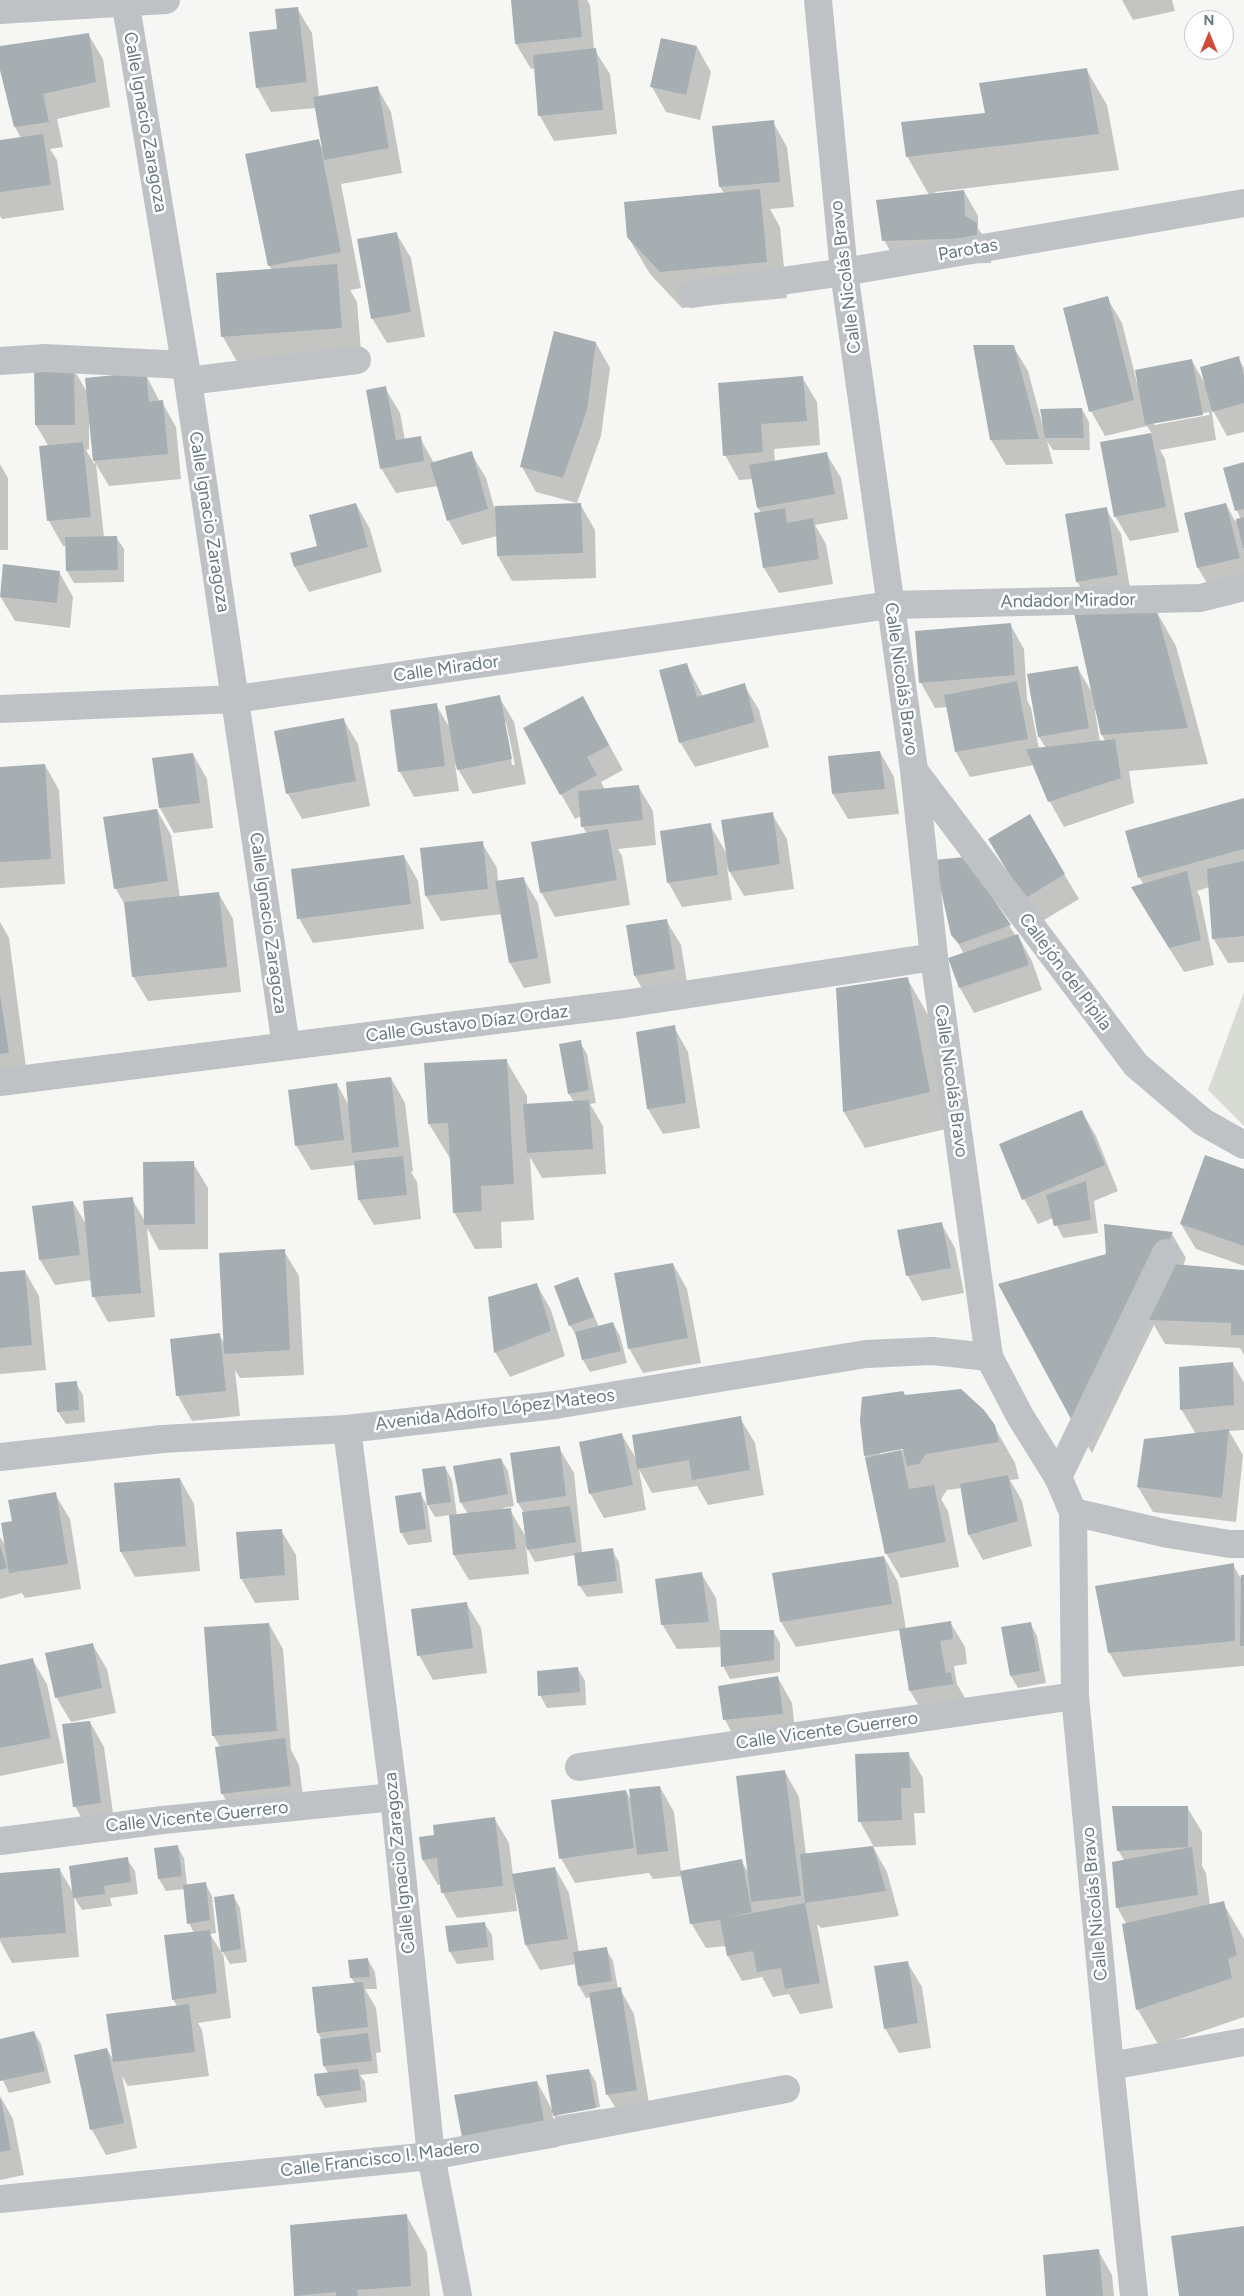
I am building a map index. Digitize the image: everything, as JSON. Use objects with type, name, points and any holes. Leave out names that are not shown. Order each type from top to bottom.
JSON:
[{"type":"street","points":[[0,10],[166,0]]},
{"type":"street","name":"Calle Nicolás Bravo","points":[[818,0],[844,272],[914,770],[934,957],[988,1357]]},
{"type":"street","name":"Calle Ignacio Zaragoza","points":[[125,2],[187,373],[286,1046]]},
{"type":"street","name":"Parotas","points":[[692,294],[844,272],[1244,203]]},
{"type":"street","points":[[0,361],[45,358],[187,373],[357,360]]},
{"type":"street","name":"Andador Mirador","points":[[890,605],[1200,598],[1244,587]]},
{"type":"street","name":"Calle Mirador","points":[[0,709],[236,699],[890,605]]},
{"type":"street","name":"Callejón del Pípila","points":[[914,770],[1136,1065],[1204,1122],[1244,1145]]},
{"type":"street","name":"Calle Gustavo Díaz Ordaz","points":[[0,1082],[624,1004],[934,957]]},
{"type":"street","points":[[1058,1477],[1166,1253]]},
{"type":"street","name":"Avenida Adolfo López Mateos","points":[[0,1457],[162,1439],[347,1429],[555,1405],[866,1354],[932,1352],[988,1357]]},
{"type":"street","points":[[988,1357],[1020,1416],[1058,1477],[1072,1512],[1168,1534],[1230,1544],[1244,1544]]},
{"type":"street","name":"Calle Ignacio Zaragoza","points":[[347,1429],[394,1797],[431,2156],[458,2296]]},
{"type":"street","name":"Calle Nicolás Bravo","points":[[1072,1512],[1075,1696],[1134,2296]]},
{"type":"street","name":"Calle Vicente Guerrero","points":[[579,1767],[1075,1696]]},
{"type":"street","name":"Calle Vicente Guerrero","points":[[0,1841],[163,1820],[394,1797]]},
{"type":"street","points":[[1110,2066],[1244,2042]]},
{"type":"street","name":"Calle Francisco I. Madero","points":[[0,2199],[431,2156],[786,2090]]},
{"type":"shaded area","points":[[1244,992],[1244,1126],[1208,1090]]},
{"type":"building","points":[[511,0],[578,0],[582,37],[515,44]]},
{"type":"building","points":[[298,7],[307,82],[256,88],[249,32],[277,29],[275,9]]},
{"type":"building","points":[[89,33],[96,82],[43,94],[49,122],[14,127],[0,70],[0,46]]},
{"type":"building","points":[[661,38],[697,46],[686,95],[650,87]]},
{"type":"building","points":[[596,48],[603,110],[538,116],[533,55]]},
{"type":"building","points":[[1087,68],[1099,134],[906,157],[901,122],[985,113],[979,83]]},
{"type":"building","points":[[378,86],[389,148],[324,160],[313,97]]},
{"type":"building","points":[[774,120],[780,182],[719,187],[712,126]]},
{"type":"building","points":[[43,134],[51,185],[0,192],[0,140]]},
{"type":"building","points":[[319,139],[341,252],[268,266],[245,154]]},
{"type":"building","points":[[760,189],[767,262],[660,272],[627,237],[624,202]]},
{"type":"building","points":[[964,190],[965,216],[977,223],[977,238],[882,241],[876,200]]},
{"type":"building","points":[[397,232],[411,312],[371,319],[357,239]]},
{"type":"building","points":[[337,264],[342,328],[221,337],[216,273]]},
{"type":"building","points":[[1108,296],[1134,400],[1089,412],[1063,308]]},
{"type":"building","points":[[554,331],[596,342],[587,410],[563,478],[520,467]]},
{"type":"building","points":[[973,345],[1014,345],[1039,439],[990,440]]},
{"type":"building","points":[[1239,356],[1244,377],[1244,403],[1212,412],[1200,367]]},
{"type":"building","points":[[1192,359],[1203,415],[1145,425],[1135,370]]},
{"type":"building","points":[[34,367],[74,367],[75,425],[35,425]]},
{"type":"building","points":[[146,372],[149,402],[163,400],[168,454],[93,461],[85,378]]},
{"type":"building","points":[[803,376],[807,421],[761,424],[763,452],[723,456],[718,383]]},
{"type":"building","points":[[386,386],[396,440],[421,436],[424,461],[380,469],[366,390]]},
{"type":"building","points":[[1082,408],[1084,438],[1045,438],[1040,409]]},
{"type":"building","points":[[1151,433],[1166,507],[1114,517],[1100,442]]},
{"type":"building","points":[[83,442],[91,517],[47,521],[39,446]]},
{"type":"building","points":[[472,451],[488,509],[447,521],[430,463]]},
{"type":"building","points":[[827,452],[835,494],[757,508],[749,465]]},
{"type":"building","points":[[1244,462],[1244,509],[1235,511],[1223,468]]},
{"type":"building","points":[[356,503],[368,547],[294,567],[290,553],[317,546],[309,515]]},
{"type":"building","points":[[581,503],[583,553],[497,556],[495,506]]},
{"type":"building","points":[[1226,503],[1240,558],[1197,568],[1184,513]]},
{"type":"building","points":[[1107,507],[1118,575],[1076,582],[1065,514]]},
{"type":"building","points":[[785,508],[787,523],[813,518],[819,559],[763,568],[754,513]]},
{"type":"building","points":[[1244,517],[1244,548],[1243,548],[1236,519]]},
{"type":"building","points":[[117,536],[118,570],[66,571],[65,537]]},
{"type":"building","points":[[3,564],[60,571],[57,603],[0,597]]},
{"type":"building","points":[[1156,608],[1188,728],[1101,735],[1074,613]]},
{"type":"building","points":[[1011,623],[1015,675],[919,683],[915,631]]},
{"type":"building","points":[[687,663],[697,697],[745,683],[755,722],[679,743],[659,670]]},
{"type":"building","points":[[1078,666],[1089,728],[1038,737],[1027,674]]},
{"type":"building","points":[[1017,681],[1028,739],[955,752],[944,695]]},
{"type":"building","points":[[500,695],[512,759],[457,770],[445,706]]},
{"type":"building","points":[[583,696],[609,745],[587,757],[597,775],[560,795],[523,728]]},
{"type":"building","points":[[437,703],[445,766],[398,772],[390,710]]},
{"type":"building","points":[[344,718],[356,781],[286,794],[274,731]]},
{"type":"building","points":[[1115,739],[1121,778],[1048,802],[1026,749]]},
{"type":"building","points":[[880,751],[885,789],[832,794],[828,756]]},
{"type":"building","points":[[193,753],[200,803],[159,808],[152,758]]},
{"type":"building","points":[[45,764],[51,859],[0,862],[0,767]]},
{"type":"building","points":[[639,785],[643,820],[581,827],[578,791]]},
{"type":"building","points":[[1244,798],[1244,849],[1138,878],[1125,831]]},
{"type":"building","points":[[157,809],[168,881],[114,889],[103,817]]},
{"type":"building","points":[[773,812],[780,864],[729,872],[721,820]]},
{"type":"building","points":[[1030,814],[1065,874],[1024,899],[988,839]]},
{"type":"building","points":[[711,823],[718,875],[667,883],[660,831]]},
{"type":"building","points":[[608,829],[617,880],[540,893],[531,842]]},
{"type":"building","points":[[483,841],[488,889],[425,896],[420,848]]},
{"type":"building","points":[[404,855],[411,904],[297,919],[291,869]]},
{"type":"building","points":[[965,857],[1011,925],[959,944],[951,935],[934,860]]},
{"type":"building","points":[[1244,861],[1244,936],[1212,939],[1207,869]]},
{"type":"building","points":[[1187,871],[1201,940],[1169,948],[1131,887]]},
{"type":"building","points":[[524,877],[538,958],[509,963],[495,881]]},
{"type":"building","points":[[219,892],[227,967],[132,977],[124,902]]},
{"type":"building","points":[[667,919],[675,969],[634,976],[626,925]]},
{"type":"building","points":[[1018,934],[1029,965],[959,988],[948,958]]},
{"type":"building","points":[[908,977],[930,1092],[843,1112],[836,988]]},
{"type":"building","points":[[0,994],[9,1053],[0,1054]]},
{"type":"building","points":[[675,1025],[686,1103],[647,1109],[636,1032]]},
{"type":"building","points":[[581,1040],[589,1090],[568,1094],[559,1044]]},
{"type":"building","points":[[507,1059],[514,1184],[481,1186],[482,1211],[453,1213],[448,1123],[428,1124],[424,1063]]},
{"type":"building","points":[[391,1077],[399,1147],[352,1153],[346,1082]]},
{"type":"building","points":[[337,1083],[344,1140],[295,1146],[288,1090]]},
{"type":"building","points":[[589,1100],[593,1149],[527,1153],[523,1104]]},
{"type":"building","points":[[1082,1110],[1105,1165],[1022,1200],[999,1144]]},
{"type":"building","points":[[1205,1155],[1244,1169],[1244,1246],[1180,1224]]},
{"type":"building","points":[[403,1156],[407,1195],[358,1200],[354,1161]]},
{"type":"building","points":[[194,1161],[195,1224],[144,1225],[143,1162]]},
{"type":"building","points":[[1086,1181],[1091,1220],[1054,1226],[1046,1195]]},
{"type":"building","points":[[133,1197],[141,1293],[92,1297],[83,1201]]},
{"type":"building","points":[[73,1201],[80,1255],[39,1260],[32,1206]]},
{"type":"building","points":[[942,1222],[951,1268],[906,1276],[897,1230]]},
{"type":"building","points":[[1104,1224],[1173,1232],[1077,1430],[998,1284],[1106,1254]]},
{"type":"building","points":[[285,1249],[290,1350],[224,1354],[219,1253]]},
{"type":"building","points":[[673,1263],[688,1338],[628,1349],[614,1273]]},
{"type":"building","points":[[1172,1264],[1244,1270],[1244,1335],[1231,1335],[1231,1323],[1149,1320]]},
{"type":"building","points":[[25,1270],[32,1345],[0,1348],[0,1272]]},
{"type":"building","points":[[578,1277],[594,1317],[569,1326],[554,1286]]},
{"type":"building","points":[[537,1283],[551,1331],[494,1353],[488,1297]]},
{"type":"building","points":[[613,1322],[621,1351],[582,1360],[575,1332]]},
{"type":"building","points":[[220,1333],[226,1391],[176,1396],[170,1339]]},
{"type":"building","points":[[1233,1362],[1234,1405],[1180,1410],[1179,1367]]},
{"type":"building","points":[[77,1381],[79,1410],[57,1412],[55,1383]]},
{"type":"building","points":[[961,1389],[984,1410],[995,1425],[999,1442],[926,1454],[919,1464],[907,1466],[903,1449],[864,1456],[860,1420],[862,1397],[903,1391],[905,1395]]},
{"type":"building","points":[[741,1416],[750,1470],[692,1480],[689,1460],[637,1469],[632,1435]]},
{"type":"building","points":[[1229,1429],[1222,1498],[1137,1487],[1144,1439]]},
{"type":"building","points":[[622,1433],[633,1485],[589,1494],[579,1442]]},
{"type":"building","points":[[560,1446],[566,1496],[517,1503],[510,1453]]},
{"type":"building","points":[[901,1450],[909,1489],[934,1485],[946,1542],[885,1554],[865,1458]]},
{"type":"building","points":[[501,1458],[508,1494],[460,1503],[453,1466]]},
{"type":"building","points":[[445,1466],[451,1502],[427,1505],[422,1469]]},
{"type":"building","points":[[1008,1475],[1018,1521],[968,1535],[960,1484]]},
{"type":"building","points":[[180,1478],[186,1546],[120,1552],[114,1483]]},
{"type":"building","points":[[56,1492],[68,1564],[9,1573],[1,1523],[12,1521],[8,1500]]},
{"type":"building","points":[[421,1492],[426,1529],[400,1533],[395,1496]]},
{"type":"building","points":[[570,1506],[576,1542],[527,1550],[522,1512]]},
{"type":"building","points":[[511,1508],[516,1549],[453,1555],[449,1515]]},
{"type":"building","points":[[282,1529],[285,1575],[240,1579],[236,1532]]},
{"type":"building","points":[[0,1545],[7,1568],[0,1570]]},
{"type":"building","points":[[613,1548],[617,1581],[578,1586],[574,1553]]},
{"type":"building","points":[[884,1556],[892,1604],[780,1622],[772,1573]]},
{"type":"building","points":[[1234,1563],[1235,1641],[1108,1653],[1095,1586]]},
{"type":"building","points":[[702,1572],[709,1622],[661,1625],[655,1579]]},
{"type":"building","points":[[1241,1575],[1244,1575],[1244,1646],[1240,1646]]},
{"type":"building","points":[[467,1602],[473,1648],[417,1656],[411,1609]]},
{"type":"building","points":[[951,1621],[953,1639],[940,1641],[946,1673],[951,1672],[953,1684],[909,1691],[899,1629]]},
{"type":"building","points":[[1031,1622],[1040,1671],[1010,1676],[1001,1627]]},
{"type":"building","points":[[269,1623],[277,1731],[212,1736],[204,1627]]},
{"type":"building","points":[[720,1630],[774,1630],[774,1660],[721,1667]]},
{"type":"building","points":[[93,1643],[102,1688],[55,1698],[45,1653]]},
{"type":"building","points":[[33,1658],[51,1738],[0,1748],[0,1665]]},
{"type":"building","points":[[578,1667],[580,1692],[538,1696],[537,1671]]},
{"type":"building","points":[[778,1676],[783,1714],[723,1720],[718,1686]]},
{"type":"building","points":[[90,1721],[101,1803],[73,1807],[62,1724]]},
{"type":"building","points":[[285,1738],[291,1786],[221,1794],[215,1747]]},
{"type":"building","points":[[909,1752],[911,1788],[901,1788],[902,1820],[858,1822],[855,1754]]},
{"type":"building","points":[[785,1770],[801,1896],[751,1902],[736,1776]]},
{"type":"building","points":[[660,1786],[668,1851],[637,1855],[629,1789]]},
{"type":"building","points":[[626,1790],[634,1848],[559,1859],[551,1800]]},
{"type":"building","points":[[1112,1806],[1188,1806],[1188,1847],[1117,1851]]},
{"type":"building","points":[[495,1817],[503,1886],[441,1893],[437,1858],[422,1860],[419,1837],[434,1835],[433,1825]]},
{"type":"building","points":[[178,1845],[182,1876],[158,1879],[154,1848]]},
{"type":"building","points":[[873,1846],[886,1891],[805,1903],[800,1854]]},
{"type":"building","points":[[1192,1847],[1198,1895],[1116,1908],[1112,1862]]},
{"type":"building","points":[[128,1857],[131,1882],[104,1886],[105,1894],[73,1898],[69,1866]]},
{"type":"building","points":[[742,1859],[752,1912],[727,1918],[805,1903],[820,1983],[785,1989],[781,1968],[757,1972],[753,1951],[727,1956],[720,1920],[690,1924],[680,1871]]},
{"type":"building","points":[[555,1867],[568,1939],[525,1945],[512,1874]]},
{"type":"building","points":[[60,1868],[66,1933],[0,1938],[0,1873]]},
{"type":"building","points":[[206,1882],[210,1920],[187,1924],[183,1885]]},
{"type":"building","points":[[234,1894],[241,1949],[221,1952],[214,1897]]},
{"type":"building","points":[[1224,1901],[1237,1955],[1228,1959],[1232,1978],[1136,2010],[1122,1924]]},
{"type":"building","points":[[485,1922],[488,1947],[449,1952],[445,1926]]},
{"type":"building","points":[[210,1930],[217,1993],[172,2000],[164,1935]]},
{"type":"building","points":[[607,1947],[612,1981],[578,1986],[573,1952]]},
{"type":"building","points":[[368,1958],[370,1977],[350,1978],[348,1960]]},
{"type":"building","points":[[908,1961],[918,2023],[884,2029],[874,1966]]},
{"type":"building","points":[[363,1982],[368,2027],[317,2033],[312,1987]]},
{"type":"building","points":[[621,1987],[637,2090],[606,2095],[589,1993]]},
{"type":"building","points":[[189,2004],[195,2052],[113,2062],[106,2014]]},
{"type":"building","points":[[34,2031],[45,2071],[0,2081],[0,2039]]},
{"type":"building","points":[[368,2033],[372,2061],[323,2066],[320,2039]]},
{"type":"building","points":[[107,2048],[124,2123],[90,2130],[74,2055]]},
{"type":"building","points":[[358,2069],[361,2090],[317,2096],[314,2074]]},
{"type":"building","points":[[589,2069],[596,2108],[553,2116],[546,2075]]},
{"type":"building","points":[[537,2081],[544,2122],[462,2137],[454,2095]]},
{"type":"building","points":[[0,2101],[11,2150],[0,2152]]},
{"type":"building","points":[[407,2214],[411,2286],[357,2290],[358,2296],[336,2296],[336,2292],[294,2296],[290,2225]]},
{"type":"building","points":[[1244,2226],[1244,2296],[1179,2296],[1171,2236]]},
{"type":"building","points":[[1099,2249],[1103,2296],[1046,2296],[1043,2255]]}]
